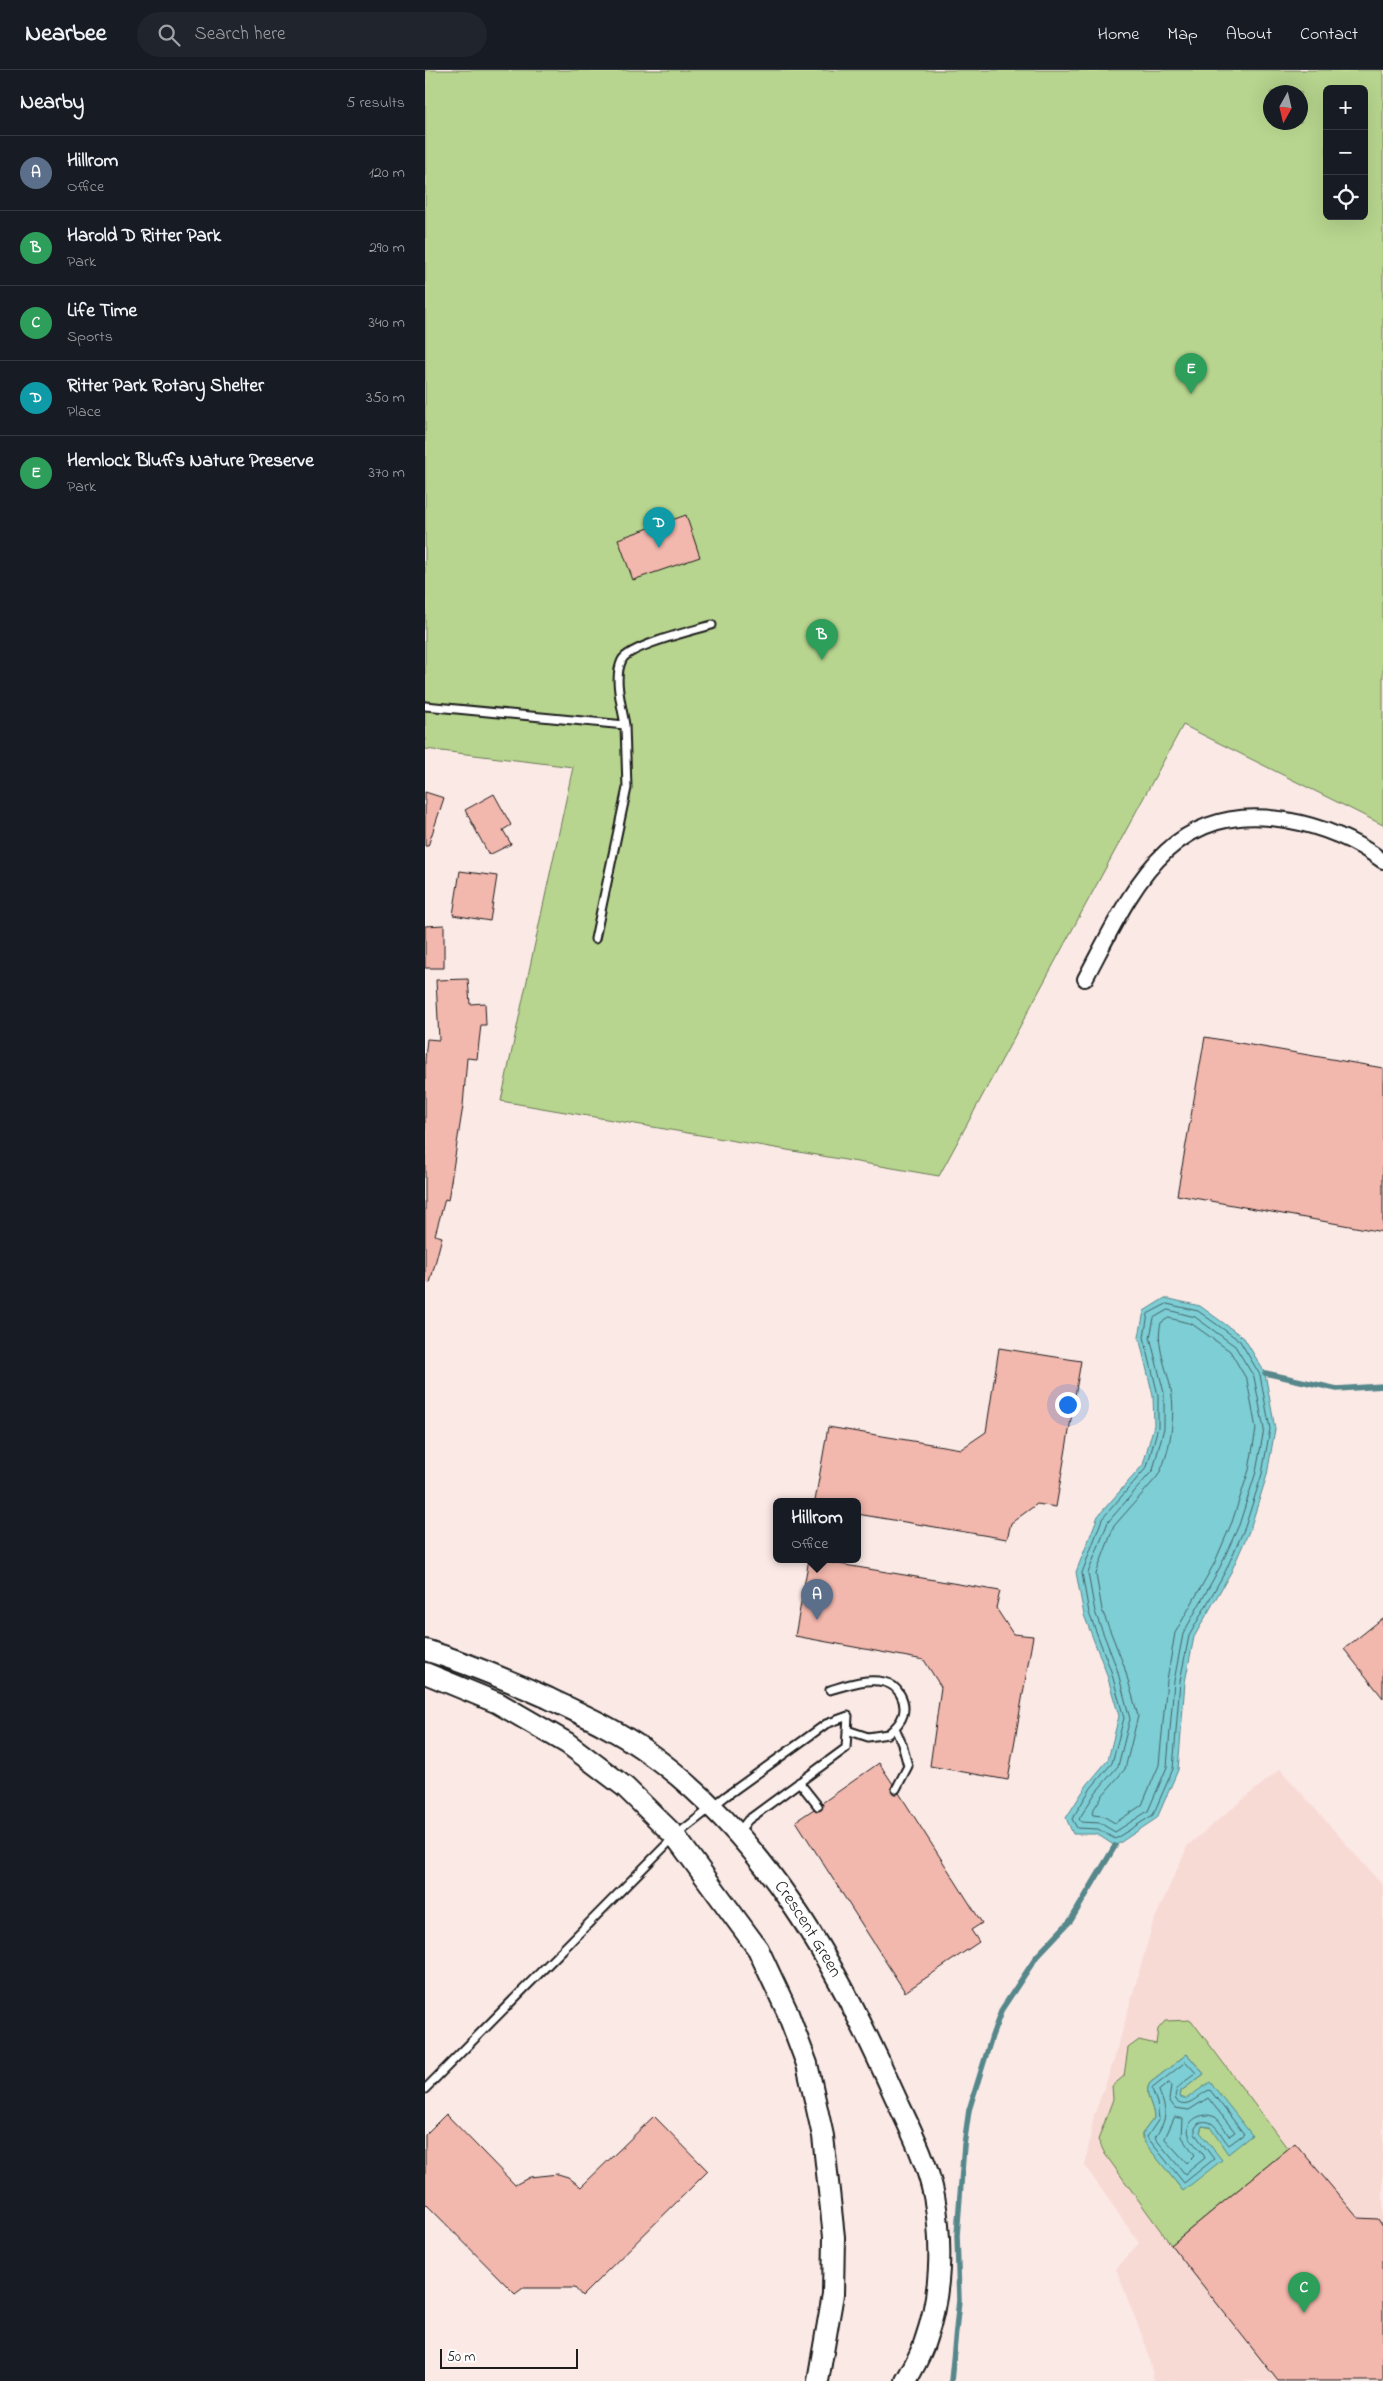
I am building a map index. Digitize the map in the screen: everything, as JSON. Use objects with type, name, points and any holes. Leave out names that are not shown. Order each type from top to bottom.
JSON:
[{"type":"street","points":[[1085,979],[1128,900],[1157,860],[1174,843],[1194,830],[1213,822],[1237,818],[1265,817],[1298,822],[1330,832],[1353,842],[1383,861]]},
{"type":"street","name":"Crescent Green","points":[[425,1650],[522,1687],[604,1724],[644,1750],[679,1778],[737,1834],[789,1897],[832,1965],[885,2072],[927,2170],[934,2195],[939,2274],[935,2307],[925,2343],[907,2381]]},
{"type":"street","points":[[425,1674],[498,1703],[567,1743],[625,1787],[675,1836],[758,1949],[787,2011],[807,2064],[823,2136],[834,2237],[833,2294],[817,2381]]},
{"type":"lane","points":[[595,939],[627,788],[625,725],[618,679],[622,659],[632,650],[712,625]]},
{"type":"lane","points":[[425,706],[625,725]]},
{"type":"lane","points":[[830,1690],[856,1682],[885,1682],[898,1690],[904,1702],[903,1716],[889,1734],[868,1736],[847,1730]]},
{"type":"lane","points":[[425,2089],[675,1836],[712,1809],[726,1796],[826,1724],[848,1716],[846,1748],[748,1820],[737,1834]]},
{"type":"lane","points":[[895,1728],[909,1766],[896,1789]]},
{"type":"lane","points":[[799,1782],[817,1806]]},
{"type":"shaded area","points":[[1280,1769],[1383,1886],[1383,2381],[1154,2381],[1146,2346],[1116,2269],[1139,2243],[1085,2166],[1094,2115],[1114,2060],[1153,1923],[1188,1845]]},
{"type":"green space","points":[[425,70],[1383,70],[1383,825],[1183,725],[939,1176],[501,1101],[573,767],[425,749]]},
{"type":"green space","points":[[1191,2020],[1288,2149],[1171,2245],[1105,2154],[1098,2140],[1113,2099],[1112,2086],[1124,2076],[1128,2048],[1139,2040],[1156,2044],[1158,2029],[1165,2021]],"holes":[[[1187,2054],[1204,2074],[1181,2091],[1180,2097],[1251,2135],[1202,2126],[1183,2191],[1142,2138],[1142,2134],[1154,2118],[1148,2095],[1148,2087],[1150,2083]]]},
{"type":"water","points":[[1165,1298],[1200,1306],[1244,1338],[1265,1373],[1275,1429],[1267,1475],[1250,1529],[1231,1572],[1194,1637],[1185,1682],[1178,1770],[1157,1818],[1115,1846],[1097,1834],[1073,1834],[1066,1818],[1087,1785],[1108,1760],[1119,1716],[1106,1672],[1084,1615],[1076,1572],[1098,1516],[1143,1465],[1154,1425],[1153,1396],[1139,1337],[1144,1311]]},
{"type":"water","points":[[1187,2054],[1204,2074],[1181,2091],[1180,2097],[1186,2099],[1210,2082],[1252,2135],[1228,2154],[1210,2127],[1202,2126],[1200,2132],[1222,2160],[1183,2191],[1145,2143],[1142,2134],[1154,2118],[1148,2095],[1150,2083]]},
{"type":"building","points":[[686,515],[700,557],[633,580],[618,539]]},
{"type":"building","points":[[425,792],[444,798],[428,846],[425,846]]},
{"type":"building","points":[[494,794],[511,825],[503,830],[511,844],[489,855],[465,810]]},
{"type":"building","points":[[460,871],[497,876],[490,921],[453,915]]},
{"type":"building","points":[[444,925],[444,968],[425,968],[425,926]]},
{"type":"building","points":[[468,979],[470,1004],[485,1003],[486,1025],[481,1025],[477,1059],[467,1058],[463,1106],[448,1200],[445,1199],[435,1235],[442,1237],[430,1283],[425,1282],[425,1059],[427,1039],[439,1040],[436,980]]},
{"type":"building","points":[[1205,1037],[1383,1068],[1383,1232],[1177,1195]]},
{"type":"building","points":[[999,1348],[1081,1361],[1056,1507],[1037,1504],[1011,1523],[1007,1539],[861,1515],[861,1498],[816,1498],[828,1427],[961,1449],[986,1432]]},
{"type":"building","points":[[808,1563],[833,1563],[1000,1591],[996,1608],[1013,1634],[1033,1636],[1008,1780],[930,1766],[941,1687],[924,1660],[795,1636]]},
{"type":"building","points":[[1383,1618],[1383,1698],[1344,1649]]},
{"type":"building","points":[[879,1763],[893,1784],[892,1792],[899,1793],[982,1923],[971,1930],[979,1942],[905,1992],[796,1821],[814,1809],[821,1810],[822,1803]]},
{"type":"building","points":[[446,2114],[515,2185],[530,2177],[558,2174],[568,2177],[581,2187],[654,2116],[708,2171],[582,2296],[575,2288],[523,2288],[515,2294],[425,2203],[425,2135]]},
{"type":"building","points":[[1295,2143],[1358,2218],[1378,2219],[1383,2227],[1383,2381],[1278,2381],[1171,2245]]},
{"type":"waterway","points":[[1265,1373],[1337,1389],[1383,1386]]},
{"type":"waterway","points":[[951,2381],[959,2300],[957,2235],[964,2145],[969,2110],[1002,2009],[1037,1956],[1071,1920],[1115,1846]]},
{"type":"place","name":"Hemlock Bluffs Nature Preserve","points":[[1191,394]]},
{"type":"place","name":"Ritter Park Rotary Shelter","points":[[659,548]]},
{"type":"place","name":"Harold D Ritter Park","points":[[822,660]]},
{"type":"place","name":"Hillrom","points":[[817,1620]]},
{"type":"place","name":"Life Time","points":[[1304,2313]]}]
